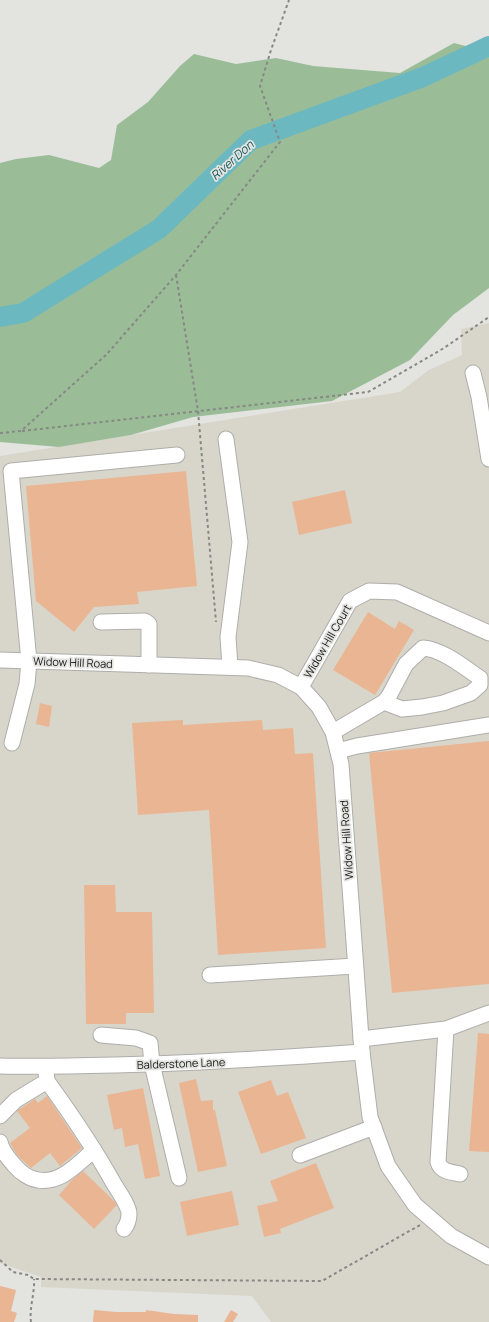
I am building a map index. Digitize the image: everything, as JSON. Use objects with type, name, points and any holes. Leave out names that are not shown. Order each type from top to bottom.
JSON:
[{"type":"street","points":[[473,373],[484,396],[489,459]]},
{"type":"street","points":[[226,439],[240,542],[228,637],[230,667]]},
{"type":"street","points":[[12,743],[27,684],[29,661],[11,471],[177,456]]},
{"type":"street","name":"Widow Hill Court","points":[[300,687],[350,601],[370,591],[397,592],[489,633]]},
{"type":"street","points":[[101,622],[145,621],[149,624],[149,665]]},
{"type":"street","points":[[333,732],[384,702],[389,696],[406,664],[423,648],[430,648],[443,654],[480,678],[480,685],[471,693],[443,703],[402,709],[384,702]]},
{"type":"street","name":"Widow Hill Road","points":[[0,660],[248,668],[278,675],[300,687],[319,707],[333,732],[341,764],[361,1046],[370,1116],[388,1166],[415,1205],[451,1236],[489,1257]]},
{"type":"street","points":[[338,751],[357,746],[489,725]]},
{"type":"street","points":[[210,975],[356,966]]},
{"type":"street","name":"Balderstone Lane","points":[[0,1066],[46,1074],[152,1064],[264,1060],[361,1046],[446,1028],[489,1013]]},
{"type":"street","points":[[446,1028],[438,1162],[440,1168],[445,1171],[460,1174]]},
{"type":"street","points":[[101,1035],[136,1038],[150,1043],[152,1064],[179,1178]]},
{"type":"street","points":[[0,1116],[46,1074],[124,1201],[129,1214],[127,1224],[124,1229]]},
{"type":"street","points":[[300,1155],[374,1128]]},
{"type":"street","points":[[0,1142],[1,1148],[18,1170],[32,1179],[46,1182],[63,1176],[94,1150]]},
{"type":"path","points":[[21,431],[106,355],[176,275],[280,142],[260,86],[288,0]]},
{"type":"path","points":[[176,275],[198,411],[217,628]]},
{"type":"path","points":[[0,434],[368,392],[444,348],[489,317]]},
{"type":"path","points":[[0,1260],[13,1272],[28,1275],[34,1279],[322,1281],[431,1219]]},
{"type":"path","points":[[31,1322],[30,1317],[35,1288],[34,1279]]},
{"type":"shaded area","points":[[489,323],[489,1322],[271,1322],[252,1296],[41,1287],[41,1277],[0,1263],[0,456],[400,392],[429,370],[462,355],[461,329]]},
{"type":"green space","points":[[454,43],[489,52],[489,288],[453,315],[410,360],[332,401],[193,417],[131,435],[59,447],[0,442],[0,163],[16,159],[49,155],[99,168],[111,160],[117,125],[148,102],[180,66],[194,54],[236,64],[276,58],[313,66],[400,73]]},
{"type":"building","points":[[186,471],[197,586],[137,592],[139,604],[94,607],[74,632],[36,601],[26,486]]},
{"type":"building","points":[[345,490],[352,523],[299,535],[292,502]]},
{"type":"building","points":[[368,612],[395,629],[399,621],[414,630],[375,695],[333,670]]},
{"type":"building","points":[[40,703],[52,706],[49,727],[36,724]]},
{"type":"building","points":[[183,720],[183,725],[262,720],[263,730],[293,728],[295,754],[313,753],[326,948],[218,955],[209,810],[138,815],[132,723]]},
{"type":"building","points":[[489,741],[489,984],[392,993],[369,753]]},
{"type":"building","points":[[84,885],[115,885],[116,912],[152,912],[154,1013],[126,1013],[126,1024],[86,1024]]},
{"type":"building","points":[[478,1033],[489,1034],[489,1152],[469,1151]]},
{"type":"building","points":[[196,1079],[201,1101],[213,1100],[213,1110],[215,1110],[227,1166],[198,1172],[179,1083]]},
{"type":"building","points":[[271,1080],[277,1096],[288,1092],[306,1138],[261,1154],[238,1092]]},
{"type":"building","points":[[143,1088],[160,1176],[145,1179],[138,1144],[125,1147],[122,1128],[114,1130],[107,1095]]},
{"type":"building","points":[[47,1096],[82,1148],[60,1166],[50,1153],[31,1168],[17,1155],[10,1143],[30,1128],[17,1111],[35,1099],[38,1103]]},
{"type":"building","points":[[316,1163],[334,1208],[280,1229],[281,1233],[264,1237],[257,1206],[278,1201],[270,1181]]},
{"type":"building","points":[[83,1171],[117,1205],[94,1229],[59,1195],[72,1180]]},
{"type":"building","points":[[232,1191],[239,1225],[187,1236],[180,1202]]},
{"type":"building","points":[[0,1286],[16,1290],[11,1311],[17,1313],[14,1322],[0,1322]]},
{"type":"building","points":[[94,1310],[146,1312],[146,1310],[174,1314],[198,1315],[198,1322],[93,1322]]},
{"type":"building","points":[[231,1310],[238,1314],[233,1322],[224,1322]]},
{"type":"waterway","name":"River Don","points":[[0,317],[23,313],[159,229],[251,140],[423,77],[489,46]]}]
